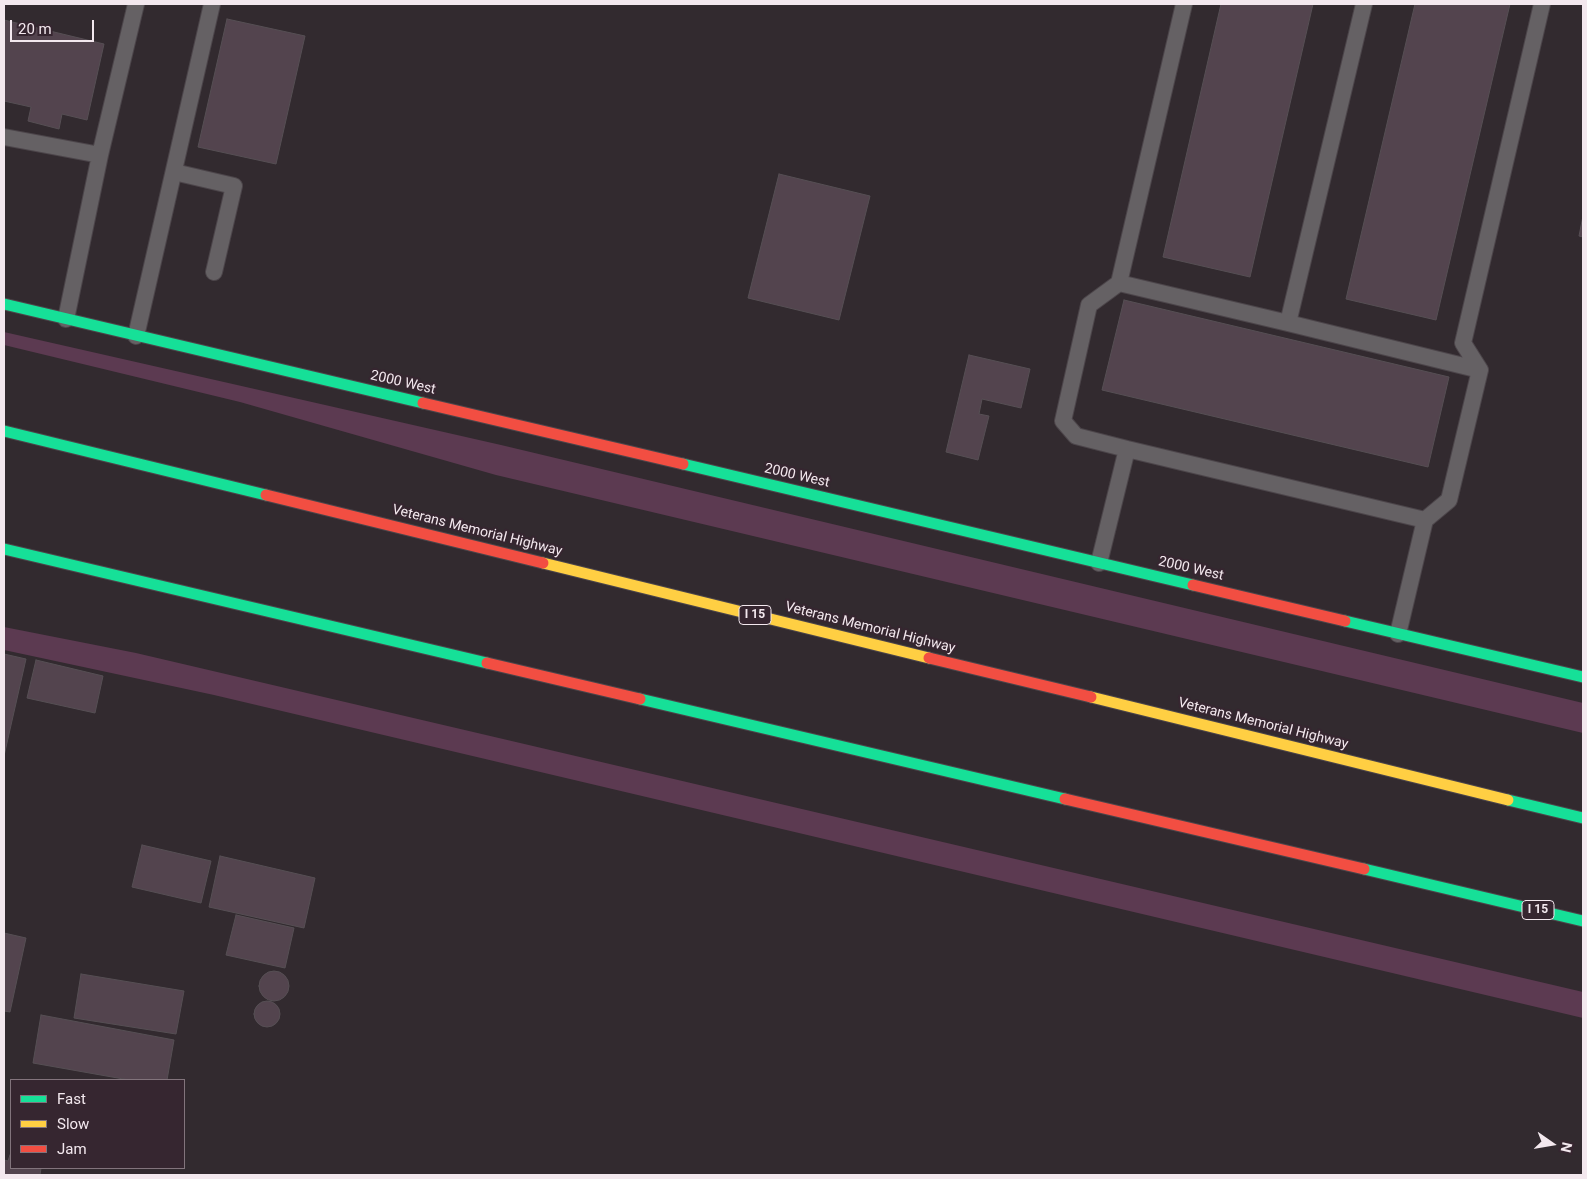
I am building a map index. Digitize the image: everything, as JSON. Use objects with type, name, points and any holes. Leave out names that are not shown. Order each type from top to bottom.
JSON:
[{"type":"main road","name":"2000 West","points":[[4,304],[1583,677]]},
{"type":"main road","name":"Veterans Memorial Highway","points":[[4,431],[1583,818]]},
{"type":"main road","name":"I 15","points":[[4,549],[1583,921]]},
{"type":"lane","points":[[66,319],[100,155],[136,4]]},
{"type":"lane","points":[[136,336],[212,4]]},
{"type":"lane","points":[[1184,4],[1120,283],[1089,305],[1062,421],[1076,436],[1426,520]]},
{"type":"lane","points":[[1288,323],[1364,4]]},
{"type":"lane","points":[[1398,634],[1426,520],[1449,500],[1480,370],[1464,343],[1542,4]]},
{"type":"lane","points":[[4,137],[100,155]]},
{"type":"lane","points":[[174,172],[234,186],[214,272]]},
{"type":"lane","points":[[1120,283],[1480,370]]},
{"type":"lane","points":[[1099,563],[1127,449]]},
{"type":"shaded area","points":[[4,332],[501,445],[1583,703],[1583,733],[496,475],[240,402],[4,345]]},
{"type":"shaded area","points":[[4,627],[136,653],[1583,992],[1583,1018],[214,695],[4,650]]},
{"type":"building","points":[[1221,4],[1313,4],[1250,277],[1163,257]]},
{"type":"building","points":[[1415,4],[1510,4],[1436,320],[1346,299]]},
{"type":"building","points":[[227,19],[305,36],[276,164],[198,147]]},
{"type":"building","points":[[4,20],[104,44],[87,120],[62,114],[59,129],[28,121],[31,107],[4,101]]},
{"type":"building","points":[[779,174],[870,196],[839,320],[748,298]]},
{"type":"building","points":[[1583,216],[1583,237],[1579,236]]},
{"type":"building","points":[[1124,300],[1449,377],[1428,467],[1102,390]]},
{"type":"building","points":[[969,355],[1030,369],[1021,408],[982,399],[979,414],[989,416],[978,460],[946,452]]},
{"type":"building","points":[[4,654],[26,659],[4,756]]},
{"type":"building","points":[[36,660],[103,676],[95,713],[27,698]]},
{"type":"building","points":[[142,845],[211,861],[201,903],[132,887]]},
{"type":"building","points":[[220,856],[315,878],[304,928],[209,907]]},
{"type":"building","points":[[236,915],[294,928],[285,968],[226,955]]},
{"type":"building","points":[[4,933],[26,938],[10,1012],[4,1011]]},
{"type":"building","points":[[274,971],[280,972],[288,980],[288,992],[280,1000],[274,1001],[268,1000],[260,992],[259,986],[260,980],[268,972]]},
{"type":"building","points":[[81,974],[184,991],[176,1034],[74,1018]]},
{"type":"building","points":[[267,1001],[276,1005],[280,1014],[276,1023],[267,1027],[258,1023],[254,1014],[258,1005]]},
{"type":"building","points":[[41,1015],[174,1040],[167,1079],[123,1079],[33,1063]]},
{"type":"building","points":[[10,1155],[10,1169],[41,1169],[40,1175],[4,1175],[4,1160],[8,1161]]},
{"type":"traffic: fast","points":[[4,304],[423,403]]},
{"type":"traffic: fast","points":[[4,431],[266,495]]},
{"type":"traffic: fast","points":[[683,464],[1193,585]]},
{"type":"traffic: fast","points":[[4,549],[487,663]]},
{"type":"traffic: fast","points":[[1345,621],[1583,677]]},
{"type":"traffic: fast","points":[[640,699],[1065,799]]},
{"type":"traffic: fast","points":[[1508,800],[1583,818]]},
{"type":"traffic: fast","points":[[1364,869],[1583,921]]},
{"type":"traffic: slow","points":[[543,563],[929,658]]},
{"type":"traffic: slow","points":[[1091,697],[1508,800]]},
{"type":"traffic: jam","points":[[423,403],[683,464]]},
{"type":"traffic: jam","points":[[266,495],[543,563]]},
{"type":"traffic: jam","points":[[1193,585],[1345,621]]},
{"type":"traffic: jam","points":[[929,658],[1091,697]]},
{"type":"traffic: jam","points":[[487,663],[640,699]]},
{"type":"traffic: jam","points":[[1065,799],[1364,869]]}]
